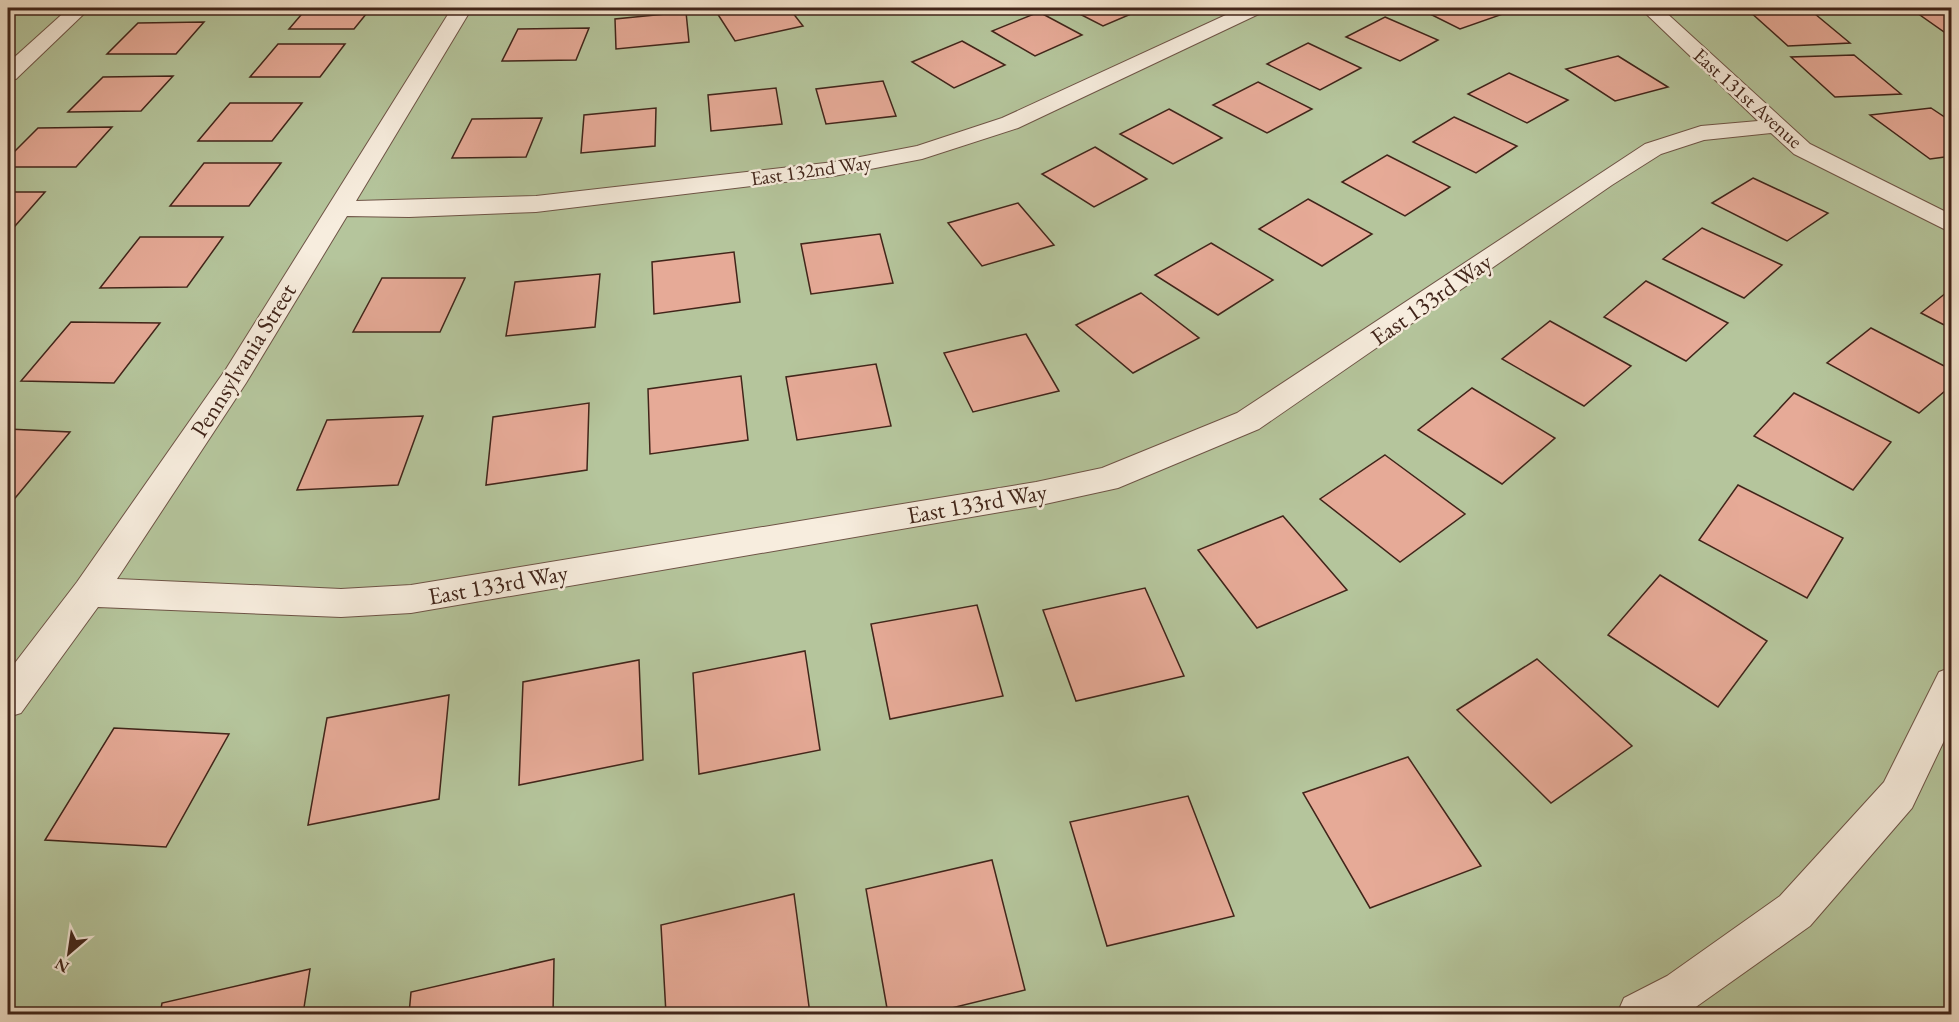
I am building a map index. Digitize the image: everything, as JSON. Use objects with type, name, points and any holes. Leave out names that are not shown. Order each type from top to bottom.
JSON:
[{"type":"street","points":[[8,74],[80,8]]},
{"type":"street","name":"Pennsylvania Street","points":[[8,701],[89,592],[236,376],[337,208],[462,8]]},
{"type":"street","name":"East 132nd Way","points":[[337,208],[421,209],[536,204],[834,169],[922,152],[1010,123],[1256,8]]},
{"type":"street","name":"East 131st Avenue","points":[[1650,8],[1774,126],[1802,149],[1952,225]]},
{"type":"street","name":"East 133rd Way","points":[[89,592],[317,603],[411,599],[1036,494],[1107,478],[1180,451],[1248,421],[1347,356],[1603,180],[1653,149],[1701,133],[1774,126]]},
{"type":"street","points":[[1640,1014],[1683,992],[1795,911],[1898,795],[1952,683]]},
{"type":"green space","points":[[8,8],[1951,8],[1951,1014],[8,1014]]},
{"type":"building","points":[[173,8],[237,8],[234,11],[170,10]]},
{"type":"building","points":[[307,8],[371,8],[354,29],[289,29]]},
{"type":"building","points":[[742,8],[789,8],[803,26],[735,41],[717,13]]},
{"type":"building","points":[[1068,8],[1145,8],[1103,26]]},
{"type":"building","points":[[1418,8],[1491,8],[1503,14],[1460,29]]},
{"type":"building","points":[[1910,8],[1952,8],[1952,34],[1947,34]]},
{"type":"building","points":[[1809,9],[1850,43],[1788,46],[1749,11]]},
{"type":"building","points":[[686,12],[689,42],[616,49],[615,19]]},
{"type":"building","points":[[1039,12],[1082,35],[1035,56],[992,31]]},
{"type":"building","points":[[1385,17],[1438,40],[1400,61],[1346,37]]},
{"type":"building","points":[[204,22],[176,54],[107,54],[138,23]]},
{"type":"building","points":[[589,28],[576,60],[502,61],[518,29]]},
{"type":"building","points":[[962,41],[1005,65],[954,88],[912,62]]},
{"type":"building","points":[[1308,43],[1361,68],[1320,90],[1267,64]]},
{"type":"building","points":[[278,44],[345,44],[320,77],[250,77]]},
{"type":"building","points":[[1854,55],[1901,94],[1835,97],[1791,57]]},
{"type":"building","points":[[1618,56],[1668,87],[1615,101],[1566,69]]},
{"type":"building","points":[[1509,73],[1568,100],[1527,123],[1468,94]]},
{"type":"building","points":[[173,76],[141,111],[68,112],[103,77]]},
{"type":"building","points":[[883,81],[896,116],[826,124],[816,89]]},
{"type":"building","points":[[1258,82],[1312,109],[1267,133],[1213,105]]},
{"type":"building","points":[[776,88],[782,124],[711,131],[708,95]]},
{"type":"building","points":[[230,103],[302,103],[272,141],[198,141]]},
{"type":"building","points":[[656,108],[655,146],[581,153],[584,115]]},
{"type":"building","points":[[1931,108],[1952,122],[1952,156],[1930,159],[1870,115]]},
{"type":"building","points":[[1169,109],[1222,138],[1173,164],[1120,134]]},
{"type":"building","points":[[1454,117],[1517,146],[1476,173],[1413,142]]},
{"type":"building","points":[[542,118],[526,157],[452,158],[472,119]]},
{"type":"building","points":[[112,127],[76,167],[8,167],[8,158],[38,128]]},
{"type":"building","points":[[1095,147],[1147,179],[1094,207],[1042,174]]},
{"type":"building","points":[[1387,155],[1450,187],[1405,216],[1342,182]]},
{"type":"building","points":[[204,163],[281,163],[249,206],[170,206]]},
{"type":"building","points":[[1753,178],[1828,213],[1787,241],[1712,203]]},
{"type":"building","points":[[8,192],[45,192],[8,234]]},
{"type":"building","points":[[1308,199],[1372,234],[1322,266],[1259,229]]},
{"type":"building","points":[[1018,203],[1054,245],[982,266],[948,223]]},
{"type":"building","points":[[1702,228],[1782,265],[1744,298],[1663,259]]},
{"type":"building","points":[[880,234],[893,283],[811,294],[801,244]]},
{"type":"building","points":[[140,237],[223,237],[187,287],[100,288]]},
{"type":"building","points":[[1211,243],[1273,280],[1218,315],[1155,275]]},
{"type":"building","points":[[734,252],[740,302],[654,314],[652,262]]},
{"type":"building","points":[[600,274],[595,327],[506,336],[515,282]]},
{"type":"building","points":[[382,278],[465,278],[440,332],[353,332]]},
{"type":"building","points":[[1646,281],[1728,323],[1686,361],[1604,317]]},
{"type":"building","points":[[1952,288],[1952,329],[1921,313]]},
{"type":"building","points":[[1141,293],[1199,338],[1133,373],[1076,325]]},
{"type":"building","points":[[1550,321],[1631,366],[1584,406],[1502,359]]},
{"type":"building","points":[[71,322],[160,323],[114,383],[21,381]]},
{"type":"building","points":[[1871,328],[1952,370],[1952,385],[1919,413],[1827,363]]},
{"type":"building","points":[[1026,334],[1059,391],[973,412],[944,353]]},
{"type":"building","points":[[876,364],[891,426],[797,440],[786,377]]},
{"type":"building","points":[[741,376],[748,440],[650,454],[648,389]]},
{"type":"building","points":[[1472,388],[1555,438],[1502,484],[1418,430]]},
{"type":"building","points":[[1794,393],[1891,442],[1853,490],[1754,436]]},
{"type":"building","points":[[589,403],[587,470],[486,485],[493,417]]},
{"type":"building","points":[[423,416],[398,485],[297,490],[327,420]]},
{"type":"building","points":[[8,429],[70,432],[11,503],[8,503]]},
{"type":"building","points":[[1385,455],[1465,514],[1400,562],[1320,499]]},
{"type":"building","points":[[1738,485],[1843,538],[1807,598],[1699,540]]},
{"type":"building","points":[[1283,516],[1347,590],[1257,628],[1198,550]]},
{"type":"building","points":[[1660,575],[1767,641],[1718,707],[1608,635]]},
{"type":"building","points":[[1145,588],[1184,676],[1076,701],[1043,610]]},
{"type":"building","points":[[977,605],[1003,696],[890,719],[871,624]]},
{"type":"building","points":[[805,651],[820,750],[699,774],[693,673]]},
{"type":"building","points":[[1537,659],[1632,746],[1551,803],[1457,710]]},
{"type":"building","points":[[639,660],[643,760],[519,785],[523,682]]},
{"type":"building","points":[[449,695],[439,799],[308,825],[327,718]]},
{"type":"building","points":[[114,728],[229,734],[166,847],[45,840]]},
{"type":"building","points":[[1408,757],[1481,866],[1370,908],[1303,793]]},
{"type":"building","points":[[1188,796],[1234,916],[1107,946],[1070,822]]},
{"type":"building","points":[[992,860],[1025,990],[927,1014],[888,1014],[866,889]]},
{"type":"building","points":[[794,894],[810,1014],[666,1014],[661,925]]},
{"type":"building","points":[[554,959],[553,1014],[409,1014],[411,992]]},
{"type":"building","points":[[310,969],[303,1014],[160,1014],[162,1003]]}]
